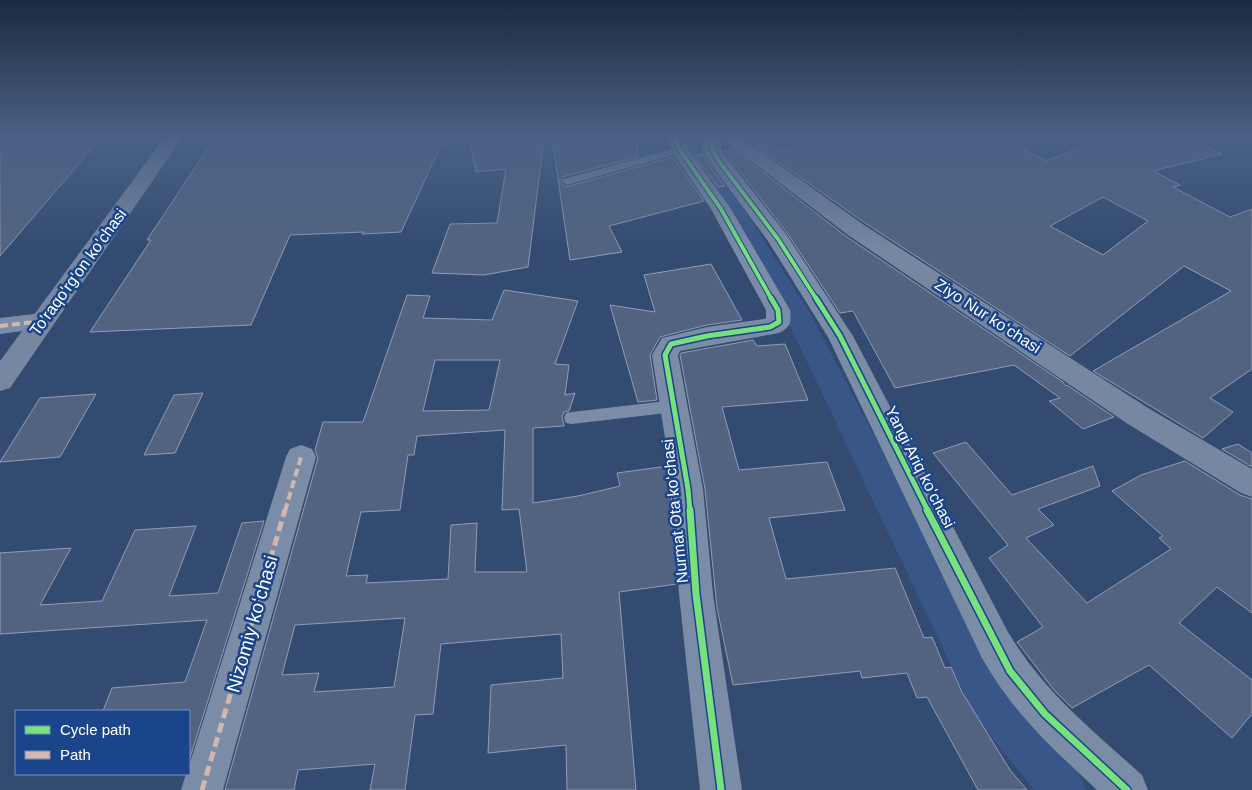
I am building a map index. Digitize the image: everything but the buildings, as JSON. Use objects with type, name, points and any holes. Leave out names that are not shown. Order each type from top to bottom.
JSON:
[{"type":"street","name":"To'raqo'rg'on ko'chasi","points":[[0,381],[147,175]]},
{"type":"street","name":"Nurmat Ota koʻchasi","points":[[698,175],[721,209],[778,310],[779,322],[770,327],[707,336],[672,344],[665,355],[688,489],[696,594],[721,790]]},
{"type":"street","name":"Yangi Ariq koʻchasi","points":[[729,175],[778,240],[840,336],[995,645],[1010,671],[1045,714],[1127,790]]},
{"type":"street","name":"Ziyo Nur koʻchasi","points":[[780,175],[856,230],[1138,416],[1252,484]]},
{"type":"street","points":[[0,326],[43,321]]},
{"type":"street","name":"Nizomiy koʻchasi","points":[[202,790],[301,457]]},
{"type":"lane","points":[[567,181],[585,175]]},
{"type":"lane","points":[[572,418],[675,406]]},
{"type":"waterway","points":[[712,175],[797,313],[990,701],[1063,790]]},
{"type":"marked path","points":[[0,326],[43,321]]},
{"type":"marked path","points":[[202,790],[301,457]]},
{"type":"cycle path","points":[[697,175],[721,209],[778,310],[779,322],[770,327],[707,336],[671,344],[665,355],[688,489],[696,594],[721,790]]},
{"type":"cycle path","points":[[729,175],[778,239],[840,336],[995,645],[1010,671],[1045,714],[1127,790]]}]
